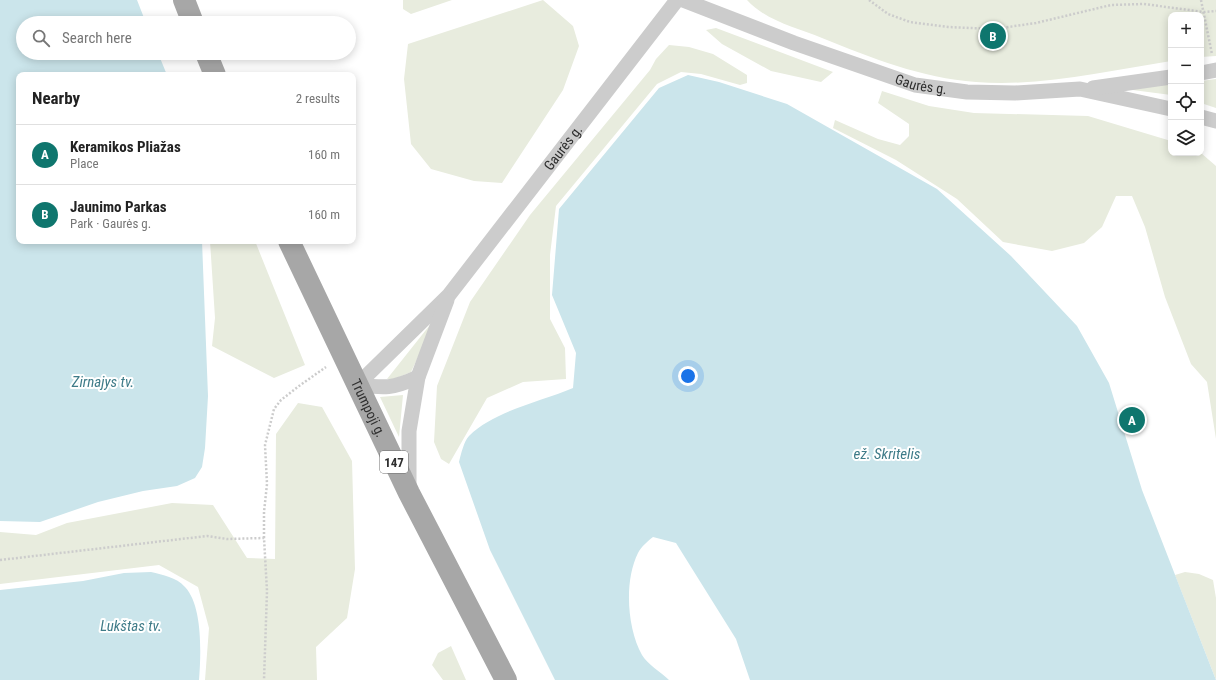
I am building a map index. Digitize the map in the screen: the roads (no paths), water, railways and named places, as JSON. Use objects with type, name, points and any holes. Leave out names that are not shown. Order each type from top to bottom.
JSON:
[{"type":"main road","points":[[184,0],[190,16]]},
{"type":"main road","points":[[209,60],[214,72]]},
{"type":"main road","name":"Trumpoji g.","points":[[290,244],[409,493],[506,680]]},
{"type":"street","name":"Gaurės g.","points":[[357,385],[449,295],[677,0]]},
{"type":"street","name":"Gaurės g.","points":[[682,0],[794,43],[915,85],[968,92],[1015,93],[1080,89],[1168,108]]},
{"type":"street","points":[[1204,72],[1216,70]]},
{"type":"street","points":[[1080,89],[1168,77]]},
{"type":"street","points":[[1204,118],[1216,121]]},
{"type":"street","name":"Gaurės g.","points":[[409,493],[409,431],[418,377],[449,295]]},
{"type":"street","points":[[357,385],[382,388],[397,386],[418,377]]},
{"type":"water","name":"Zirnajys tv.","points":[[0,0],[137,0],[143,16],[16,16],[16,60],[161,60],[166,72],[16,72],[16,244],[202,244],[208,396],[205,448],[202,467],[195,478],[177,486],[143,491],[98,502],[40,522],[0,521]]},
{"type":"water","name":"ež. Skritelis","points":[[688,75],[719,82],[787,104],[937,189],[1011,256],[1077,326],[1109,383],[1142,490],[1216,680],[750,680],[736,639],[676,543],[653,537],[639,551],[634,564],[629,590],[630,618],[633,632],[642,655],[651,665],[669,680],[555,680],[490,550],[459,462],[467,438],[479,427],[518,408],[573,388],[576,353],[552,295],[559,209],[659,88]]},
{"type":"water","name":"Lukštas tv.","points":[[151,572],[178,581],[191,595],[198,618],[200,631],[199,680],[0,680],[0,590],[83,581],[124,573]]},
{"type":"place","name":"Jaunimo Parkas","points":[[993,36]]},
{"type":"place","name":"Keramikos Pliažas","points":[[1132,420]]}]
